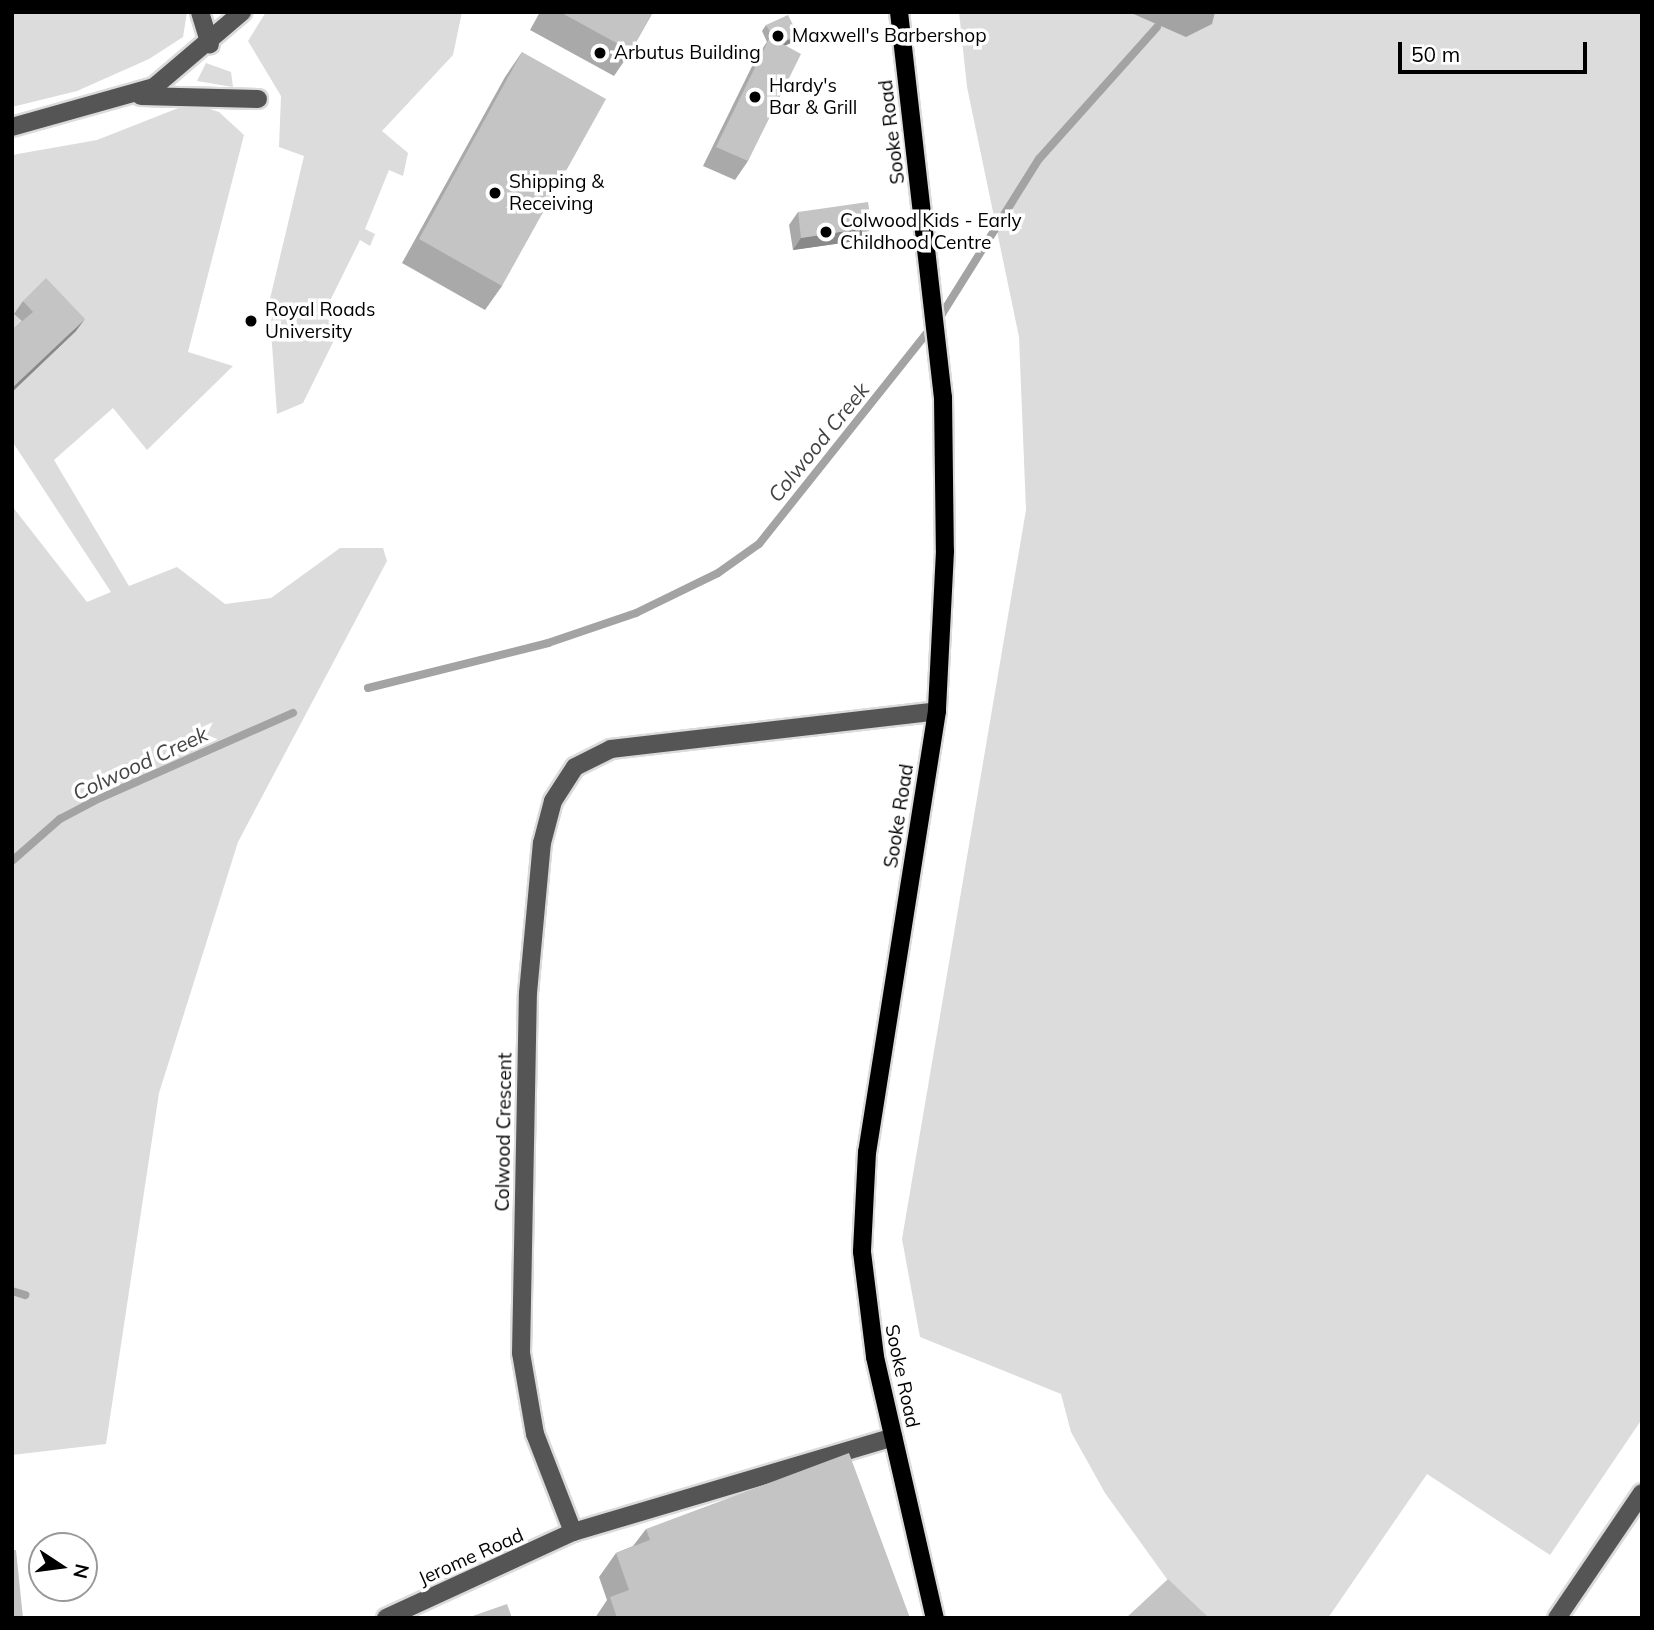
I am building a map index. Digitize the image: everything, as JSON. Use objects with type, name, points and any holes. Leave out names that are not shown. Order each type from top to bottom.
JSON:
[{"type":"main road","name":"Sooke Road","points":[[899,12],[943,397],[937,711],[862,1199],[866,1301],[893,1437],[935,1618]]},
{"type":"street","points":[[200,12],[210,45]]},
{"type":"street","points":[[12,127],[154,88],[210,45],[242,12]]},
{"type":"street","points":[[127,97],[258,99]]},
{"type":"street","name":"Colwood Crescent","points":[[573,1532],[535,1433],[521,1353],[528,993],[542,843],[553,801],[575,767],[611,749],[937,711]]},
{"type":"street","points":[[573,1532],[893,1437]]},
{"type":"street","points":[[1557,1618],[1642,1493]]},
{"type":"street","name":"Jerome Road","points":[[386,1618],[573,1532]]},
{"type":"shaded area","points":[[12,12],[187,12],[183,37],[149,59],[77,91],[12,107]]},
{"type":"shaded area","points":[[266,12],[462,12],[453,55],[382,131],[408,153],[403,176],[389,170],[365,229],[375,234],[370,246],[360,240],[322,317],[341,326],[303,403],[277,414],[269,303],[304,156],[279,147],[281,96],[248,41]]},
{"type":"shaded area","points":[[959,12],[1642,12],[1642,1419],[1550,1555],[1427,1474],[1328,1618],[1195,1618],[1105,1493],[1071,1432],[1061,1394],[920,1337],[902,1239],[1026,510],[1019,337],[967,87]]},
{"type":"shaded area","points":[[1129,12],[1215,12],[1212,24],[1186,37]]},
{"type":"shaded area","points":[[206,63],[231,72],[233,87],[197,81]]},
{"type":"shaded area","points":[[191,103],[219,112],[244,135],[188,352],[233,366],[147,450],[113,408],[54,460],[129,586],[177,567],[225,604],[271,598],[340,548],[383,548],[387,561],[238,842],[159,1093],[106,1444],[12,1455],[12,506],[87,602],[111,592],[12,441],[12,155],[97,140]]},
{"type":"building","points":[[560,12],[653,12],[631,51]]},
{"type":"building","points":[[788,15],[798,35],[781,43],[774,39],[766,25]]},
{"type":"building","name":"Hardy's Bar & Grill","points":[[770,37],[801,54],[748,161],[716,147]]},
{"type":"building","name":"Shipping & Receiving","points":[[522,52],[606,99],[502,286],[419,239]]},
{"type":"building","points":[[868,202],[872,227],[801,238],[798,212]]},
{"type":"building","points":[[46,278],[85,319],[12,388],[12,330],[33,312],[23,301]]},
{"type":"building","points":[[849,1453],[910,1618],[617,1618],[610,1597],[629,1590],[616,1553],[650,1540],[646,1529]]},
{"type":"building","points":[[12,1550],[16,1550],[23,1618],[12,1618]]},
{"type":"building","points":[[1168,1579],[1209,1618],[1126,1618]]},
{"type":"building","points":[[507,1604],[512,1618],[467,1618]]},
{"type":"waterway","name":"Colwood Creek","points":[[368,688],[548,643],[636,613],[718,573],[759,544],[942,314],[1039,159],[1157,27]]},
{"type":"waterway","name":"Colwood Creek","points":[[12,861],[60,819],[100,798],[293,713]]},
{"type":"waterway","points":[[12,1291],[25,1295]]},
{"type":"place","name":"Maxwell's Barbershop","points":[[778,36]]},
{"type":"place","name":"Arbutus Building","points":[[600,53]]},
{"type":"place","name":"Hardy's Bar & Grill","points":[[755,97]]},
{"type":"place","name":"Shipping & Receiving","points":[[495,193]]},
{"type":"place","name":"Colwood Kids - Early Childhood Centre","points":[[826,232]]},
{"type":"place","name":"Royal Roads University","points":[[251,321]]}]
